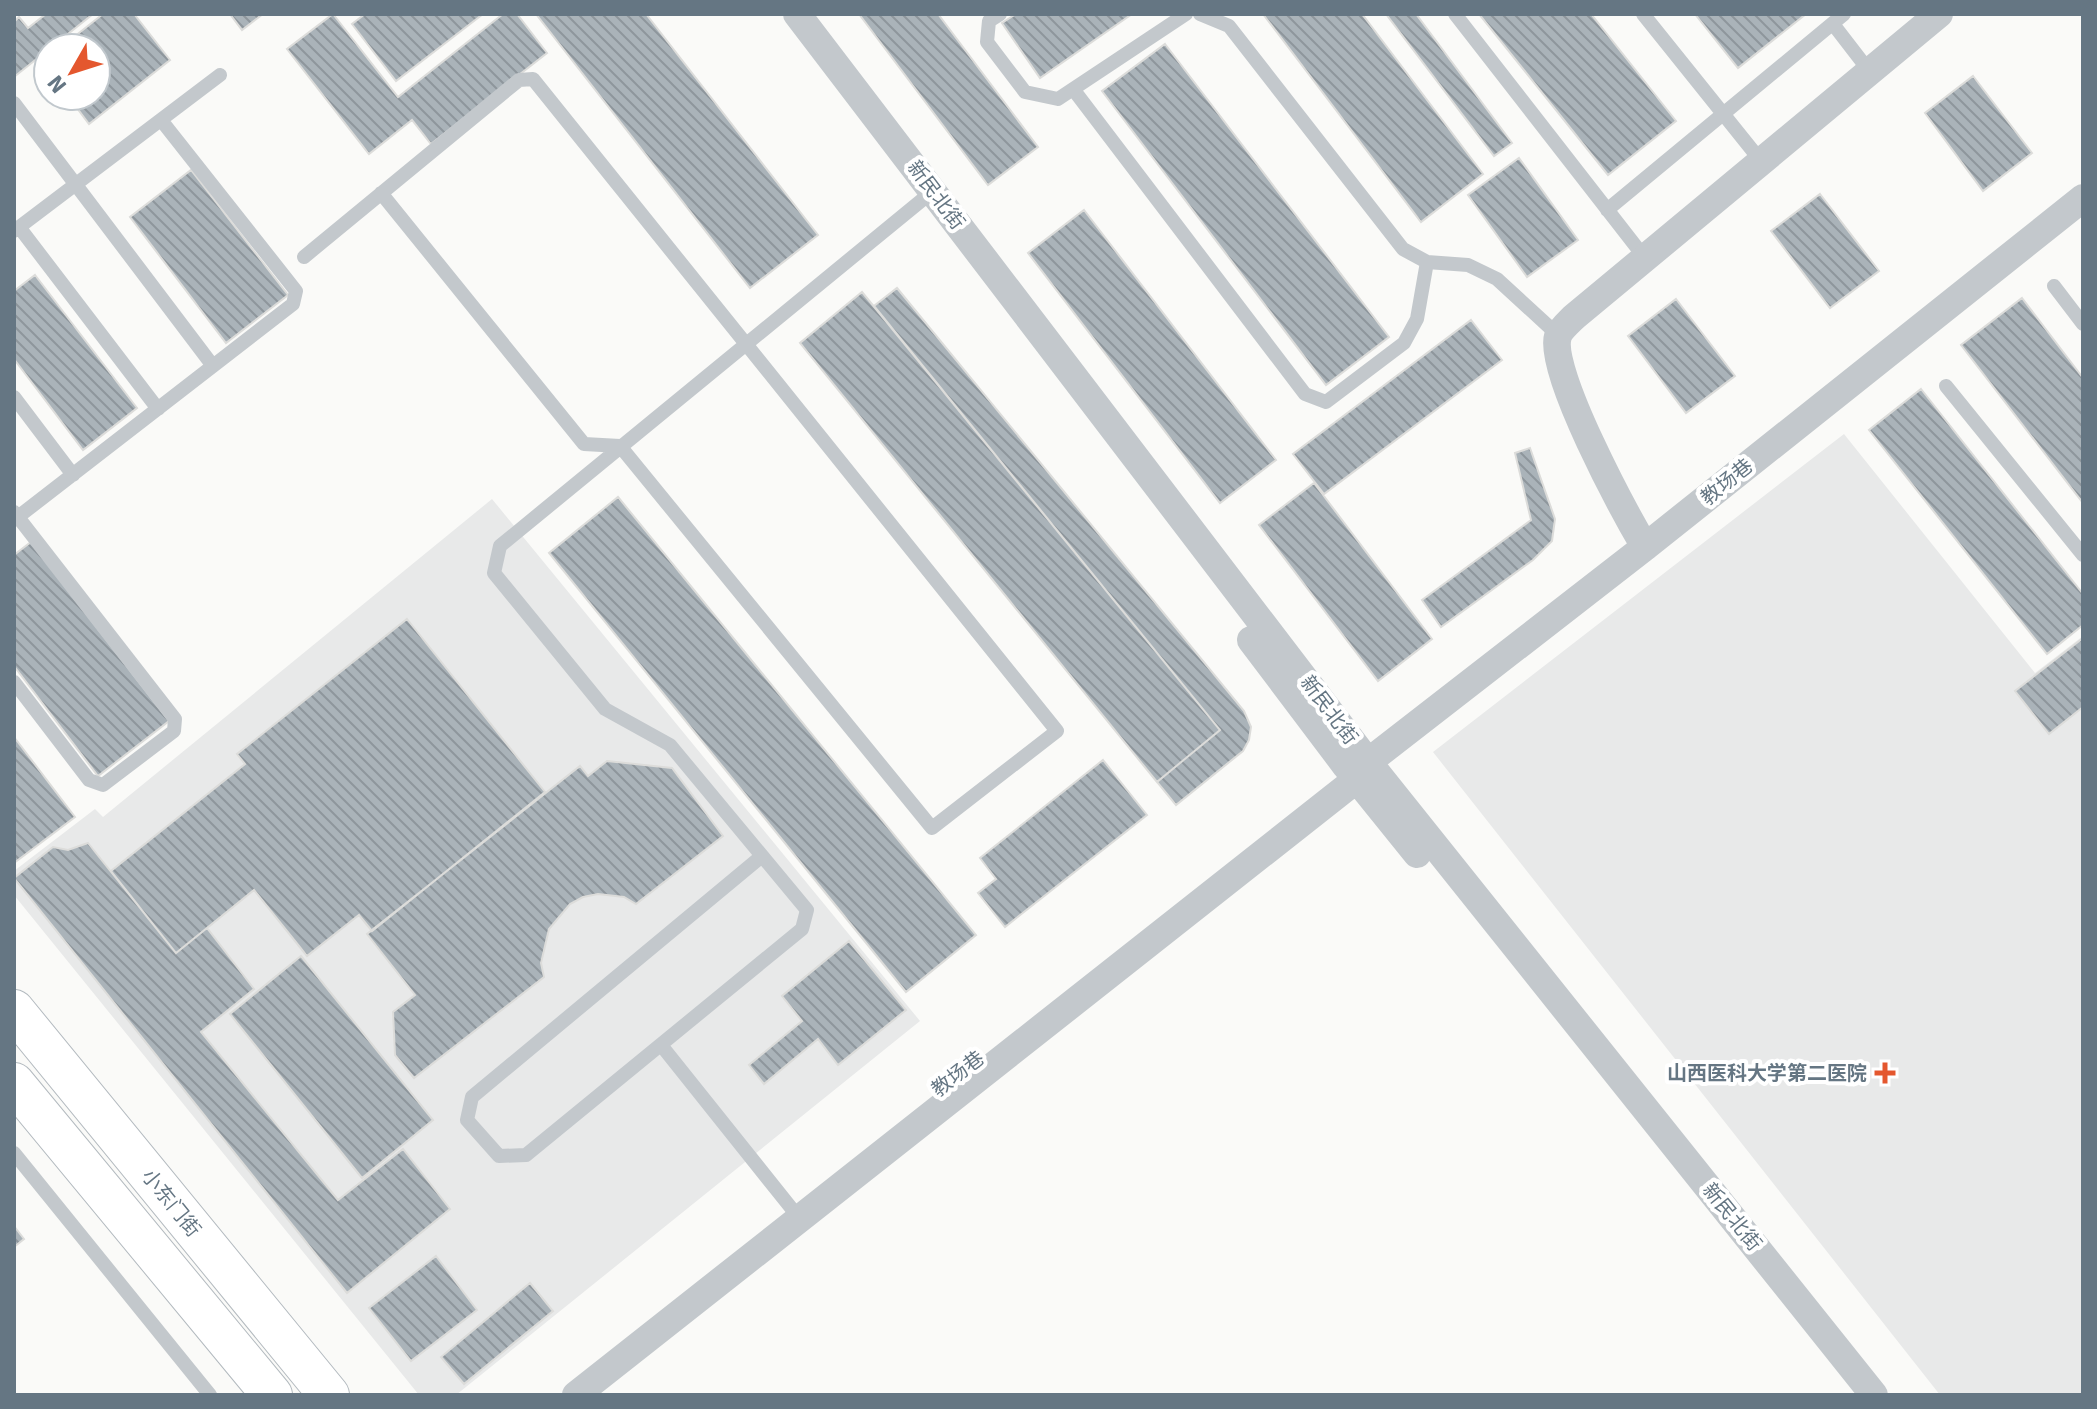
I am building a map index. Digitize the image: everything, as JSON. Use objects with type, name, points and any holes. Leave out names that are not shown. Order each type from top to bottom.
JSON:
[{"type":"main road","name":"小东门街","points":[[14,1010],[329,1395]]},
{"type":"main road","points":[[14,1083],[272,1395]]},
{"type":"street","name":"新民北街","points":[[779,14],[926,196]]},
{"type":"street","name":"新民北街","points":[[797,14],[926,196],[1357,769],[1852,1395]]},
{"type":"street","points":[[1645,547],[1603,473],[1557,359],[1558,335],[1574,317],[1870,72],[1933,16]]},
{"type":"street","name":"教场巷","points":[[576,1395],[795,1213],[1357,769],[1645,547],[2083,198]]},
{"type":"street","name":"新民北街","points":[[1357,769],[1874,1395]]},
{"type":"street","name":"教场巷","points":[[552,1395],[795,1213]]},
{"type":"lane","points":[[1000,14],[989,21],[987,42],[1025,92],[1058,99],[1186,14]]},
{"type":"lane","points":[[1200,14],[1229,26],[1403,249],[1427,262],[1468,265],[1497,279],[1558,335]]},
{"type":"lane","points":[[1455,14],[1645,258]]},
{"type":"lane","points":[[1643,14],[1761,161]]},
{"type":"lane","points":[[1607,210],[1838,19],[1870,72]]},
{"type":"lane","points":[[158,409],[16,229],[220,75]]},
{"type":"lane","points":[[304,257],[381,193],[519,80],[533,79],[1057,731],[932,828],[620,446],[584,444],[381,193]]},
{"type":"lane","points":[[1073,89],[1305,394],[1326,402],[1404,343],[1417,319],[1427,262]]},
{"type":"lane","points":[[14,103],[213,366]]},
{"type":"lane","points":[[14,682],[89,780],[103,785],[174,731],[175,719],[15,516],[73,475],[293,304],[296,291],[161,120]]},
{"type":"lane","points":[[762,856],[472,1097],[467,1120],[499,1156],[526,1155],[802,929],[807,910],[670,745],[605,709],[494,573],[500,546],[926,196]]},
{"type":"lane","points":[[2054,286],[2083,324]]},
{"type":"lane","points":[[1946,386],[2083,555]]},
{"type":"lane","points":[[14,397],[73,475]]},
{"type":"lane","points":[[661,1045],[795,1213]]},
{"type":"lane","points":[[14,1153],[210,1395]]},
{"type":"shaded area","name":"山西医科大学第二医院","points":[[1844,434],[2035,673],[2083,636],[2083,1395],[1940,1395],[1433,752]]},
{"type":"shaded area","points":[[492,499],[920,1021],[456,1395],[419,1395],[14,895],[14,871],[95,809],[103,817]]},
{"type":"building","points":[[46,14],[93,14],[70,32],[32,32],[32,63],[14,77],[14,22],[19,17],[28,28]]},
{"type":"building","points":[[103,14],[134,14],[170,60],[112,106],[112,32],[80,32]]},
{"type":"building","points":[[230,14],[263,14],[242,30]]},
{"type":"building","points":[[333,14],[398,97],[503,14],[517,14],[547,53],[431,144],[412,120],[369,154],[287,49]]},
{"type":"building","points":[[365,14],[483,14],[396,81],[352,24]]},
{"type":"building","points":[[536,14],[646,14],[818,235],[750,288]]},
{"type":"building","points":[[859,14],[938,14],[1038,147],[988,185]]},
{"type":"building","points":[[1016,14],[1132,14],[1040,78],[1002,23]]},
{"type":"building","points":[[1263,14],[1362,14],[1483,174],[1421,222]]},
{"type":"building","points":[[1386,14],[1416,14],[1512,143],[1494,156]]},
{"type":"building","points":[[1479,14],[1591,14],[1676,121],[1608,175]]},
{"type":"building","points":[[1695,14],[1806,14],[1738,68]]},
{"type":"building","points":[[1165,44],[1389,337],[1326,385],[1102,91]]},
{"type":"building","points":[[1973,76],[2032,153],[1983,191],[1925,113]]},
{"type":"building","points":[[80,112],[104,112],[89,124]]},
{"type":"building","points":[[1519,158],[1578,240],[1527,277],[1468,195]]},
{"type":"building","points":[[191,170],[288,295],[226,343],[130,217]]},
{"type":"building","points":[[1820,194],[1879,271],[1830,308],[1771,231]]},
{"type":"building","points":[[1084,210],[1276,460],[1220,503],[1028,253]]},
{"type":"building","points":[[35,275],[137,408],[83,450],[14,359],[14,291]]},
{"type":"building","points":[[897,288],[1244,711],[1251,727],[1243,751],[1176,805],[1157,782],[1220,730],[874,306]]},
{"type":"building","points":[[862,292],[1220,730],[1157,782],[800,343]]},
{"type":"building","points":[[2022,298],[2083,378],[2083,503],[1961,345]]},
{"type":"building","points":[[1676,299],[1735,376],[1686,413],[1628,336]]},
{"type":"building","points":[[1471,320],[1502,360],[1324,494],[1293,454]]},
{"type":"building","points":[[1921,389],[2083,594],[2083,625],[2047,654],[1869,430]]},
{"type":"building","points":[[1530,448],[1555,519],[1552,541],[1533,560],[1441,627],[1422,600],[1531,520],[1515,453]]},
{"type":"building","points":[[1314,483],[1432,639],[1378,681],[1259,525]]},
{"type":"building","points":[[618,497],[976,935],[906,992],[549,553]]},
{"type":"building","points":[[31,542],[169,721],[98,776],[14,666],[14,555]]},
{"type":"building","points":[[407,619],[545,792],[372,931],[359,915],[307,956],[254,890],[176,953],[111,871],[245,764],[237,754]]},
{"type":"building","points":[[2083,638],[2083,707],[2049,734],[2015,691]]},
{"type":"building","points":[[14,737],[75,817],[14,863]]},
{"type":"building","points":[[1103,760],[1147,815],[1005,927],[978,893],[996,879],[980,858]]},
{"type":"building","points":[[607,761],[672,768],[723,836],[636,904],[624,897],[598,894],[570,904],[549,929],[541,963],[544,977],[414,1078],[395,1055],[393,1012],[415,995],[367,934],[580,766],[588,776]]},
{"type":"building","points":[[88,843],[176,953],[207,928],[254,989],[201,1032],[338,1200],[403,1149],[450,1209],[347,1293],[14,878],[53,847],[68,850]]},
{"type":"building","points":[[849,941],[906,1010],[838,1065],[818,1039],[764,1084],[749,1065],[802,1021],[782,996]]},
{"type":"building","points":[[301,956],[433,1120],[362,1178],[230,1014]]},
{"type":"building","points":[[14,1226],[24,1239],[14,1247]]},
{"type":"building","points":[[436,1256],[477,1310],[411,1361],[369,1308]]},
{"type":"building","points":[[530,1283],[553,1311],[464,1384],[441,1357]]},
{"type":"place","name":"山西医科大学第二医院","points":[[1885,1073]]}]
